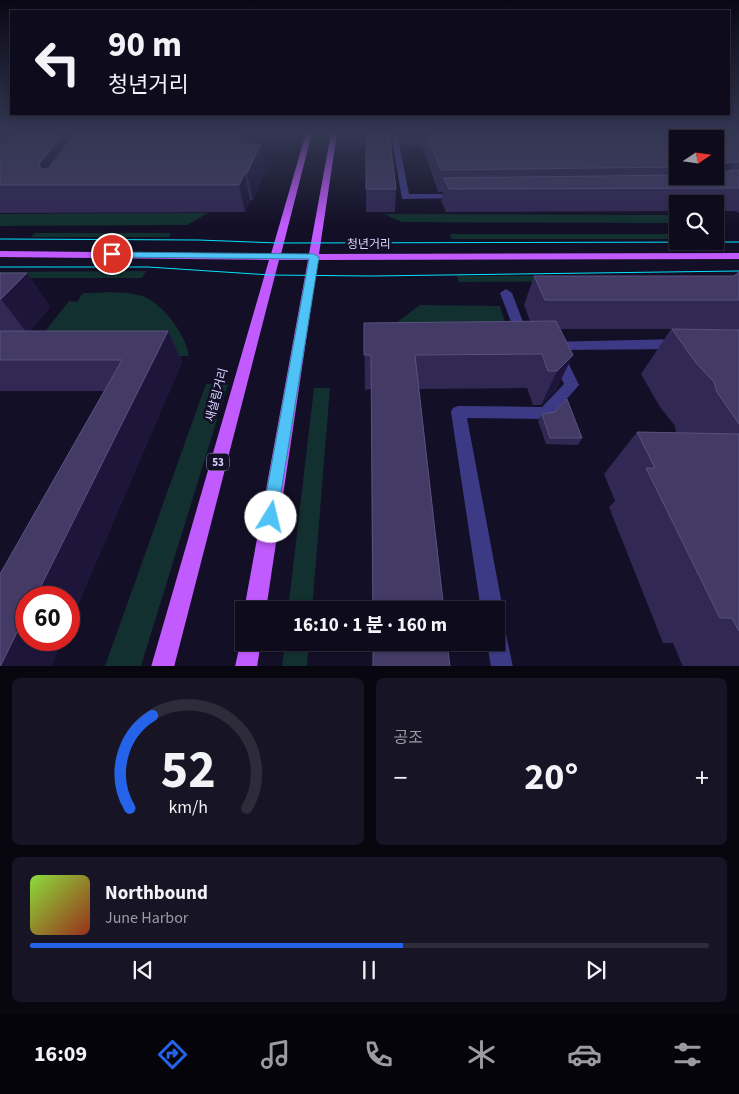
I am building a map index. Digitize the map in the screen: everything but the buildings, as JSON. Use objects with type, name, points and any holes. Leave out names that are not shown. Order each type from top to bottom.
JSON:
[{"type":"main road","name":"새살림거리","points":[[162,666],[300,164]]},
{"type":"main road","points":[[257,601],[329,164]]},
{"type":"main road","name":"청년거리","points":[[0,254],[275,257],[739,256]]},
{"type":"main road","points":[[246,666],[248,651]]},
{"type":"street","points":[[399,164],[404,196],[464,196]]},
{"type":"street","points":[[506,293],[526,345],[692,344]]},
{"type":"street","points":[[490,601],[458,412],[546,413],[572,385],[544,345]]},
{"type":"street","points":[[499,651],[502,666]]},
{"type":"green space","points":[[208,213],[187,225],[0,226],[0,214]]},
{"type":"green space","points":[[384,214],[669,215],[669,223],[402,222]]},
{"type":"green space","points":[[35,233],[171,233],[169,237],[31,237]]},
{"type":"green space","points":[[450,234],[669,234],[669,239],[451,239]]},
{"type":"green space","points":[[146,271],[142,278],[0,278],[0,272]]},
{"type":"green space","points":[[457,276],[659,276],[664,281],[459,282]]},
{"type":"green space","points":[[83,293],[127,293],[150,300],[158,305],[172,321],[183,339],[189,356],[25,357],[69,301],[77,302]]},
{"type":"green space","points":[[420,305],[500,306],[510,338],[377,337]]},
{"type":"green space","points":[[206,384],[228,384],[141,666],[105,666]]},
{"type":"green space","points":[[314,388],[330,388],[313,601],[289,601]]},
{"type":"green space","points":[[284,651],[308,651],[307,666],[282,666]]},
{"type":"tram line","points":[[0,239],[198,240],[278,243],[739,242]]},
{"type":"tram line","points":[[0,267],[148,267],[270,275],[371,276],[739,271]]},
{"type":"route","points":[[112,254],[314,257],[271,517]]}]
